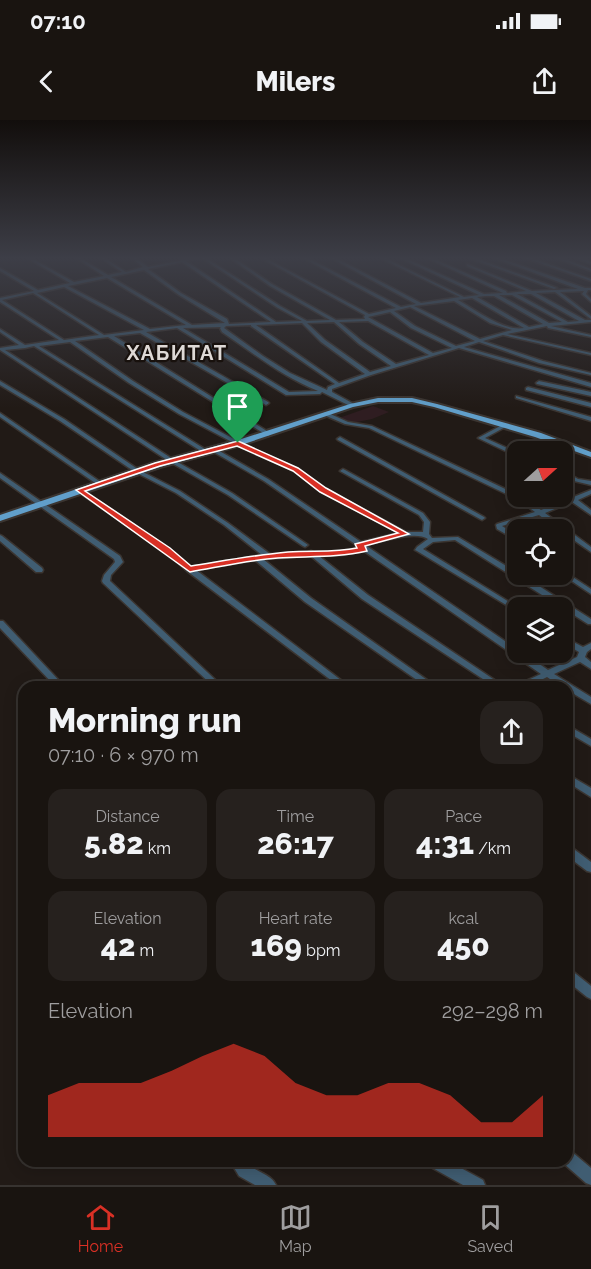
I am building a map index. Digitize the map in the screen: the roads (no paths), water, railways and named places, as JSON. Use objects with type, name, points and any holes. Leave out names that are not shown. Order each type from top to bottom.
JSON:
[{"type":"main road","points":[[0,518],[137,471],[268,434],[352,405],[389,400],[412,400],[507,425],[591,455]]},
{"type":"street","points":[[13,308],[65,342]]},
{"type":"street","points":[[61,308],[268,434]]},
{"type":"street","points":[[107,308],[150,330]]},
{"type":"street","points":[[160,308],[191,326]]},
{"type":"street","points":[[204,308],[225,320],[227,323],[224,331],[253,351],[312,387],[352,405]]},
{"type":"street","points":[[252,308],[276,324]]},
{"type":"street","points":[[280,308],[305,322],[323,341],[369,374]]},
{"type":"street","points":[[311,308],[335,321],[361,343],[395,366]]},
{"type":"street","points":[[351,308],[434,355]]},
{"type":"street","points":[[0,349],[178,327],[369,318],[401,308]]},
{"type":"street","points":[[414,308],[441,319],[445,326],[479,341],[541,362],[591,374]]},
{"type":"street","points":[[468,308],[492,322],[516,331]]},
{"type":"street","points":[[492,308],[528,328]]},
{"type":"street","points":[[519,308],[550,325]]},
{"type":"street","points":[[538,308],[567,323]]},
{"type":"street","points":[[558,308],[583,322]]},
{"type":"street","points":[[329,393],[330,388],[369,374],[502,334],[591,319],[579,308]]},
{"type":"street","points":[[390,310],[413,327],[457,347],[591,385]]},
{"type":"street","points":[[253,325],[339,385]]},
{"type":"street","points":[[543,326],[591,336]]},
{"type":"street","points":[[178,327],[288,394],[329,393]]},
{"type":"street","points":[[0,330],[25,347]]},
{"type":"street","points":[[141,332],[266,403]]},
{"type":"street","points":[[502,334],[591,354]]},
{"type":"street","points":[[72,341],[180,413],[296,470],[323,490],[405,534],[456,538],[591,622]]},
{"type":"street","points":[[36,346],[210,451],[266,480],[558,681]]},
{"type":"street","points":[[0,349],[172,461],[230,494],[304,545]]},
{"type":"street","points":[[550,375],[525,390],[591,405]]},
{"type":"street","points":[[0,383],[62,420],[137,471],[178,492],[268,556]]},
{"type":"street","points":[[539,383],[591,394]]},
{"type":"street","points":[[518,397],[591,419]]},
{"type":"street","points":[[326,414],[347,423],[370,428],[521,499],[542,512],[591,550]]},
{"type":"street","points":[[0,415],[100,484]]},
{"type":"street","points":[[507,425],[482,438],[507,449]]},
{"type":"street","points":[[340,439],[482,518]]},
{"type":"street","points":[[343,471],[421,514],[428,522],[428,537],[419,550],[507,603]]},
{"type":"street","points":[[0,475],[117,558],[118,566],[109,572],[106,580],[213,681]]},
{"type":"street","points":[[573,478],[591,483]]},
{"type":"street","points":[[80,490],[167,550],[338,681]]},
{"type":"street","points":[[519,519],[591,492]]},
{"type":"street","points":[[574,500],[591,513]]},
{"type":"street","points":[[507,523],[499,525],[499,528],[507,533]]},
{"type":"street","points":[[190,569],[268,556],[310,553],[338,555],[405,534]]},
{"type":"street","points":[[0,537],[39,570]]},
{"type":"street","points":[[310,553],[365,597],[492,681]]},
{"type":"street","points":[[257,558],[308,600],[424,681]]},
{"type":"street","points":[[573,580],[591,592]]},
{"type":"street","points":[[0,623],[55,681]]},
{"type":"street","points":[[532,681],[582,654],[591,645]]},
{"type":"street","points":[[573,647],[591,666]]},
{"type":"street","points":[[573,690],[591,701]]},
{"type":"street","points":[[573,732],[591,743]]},
{"type":"street","points":[[573,781],[591,793]]},
{"type":"street","points":[[573,854],[591,868]]},
{"type":"street","points":[[573,979],[591,993]]},
{"type":"street","points":[[573,1162],[591,1178]]},
{"type":"street","points":[[241,1167],[244,1171],[269,1185]]},
{"type":"street","points":[[445,1167],[478,1185]]},
{"type":"district","name":"ХАБИТАТ","points":[[177,353]]}]
